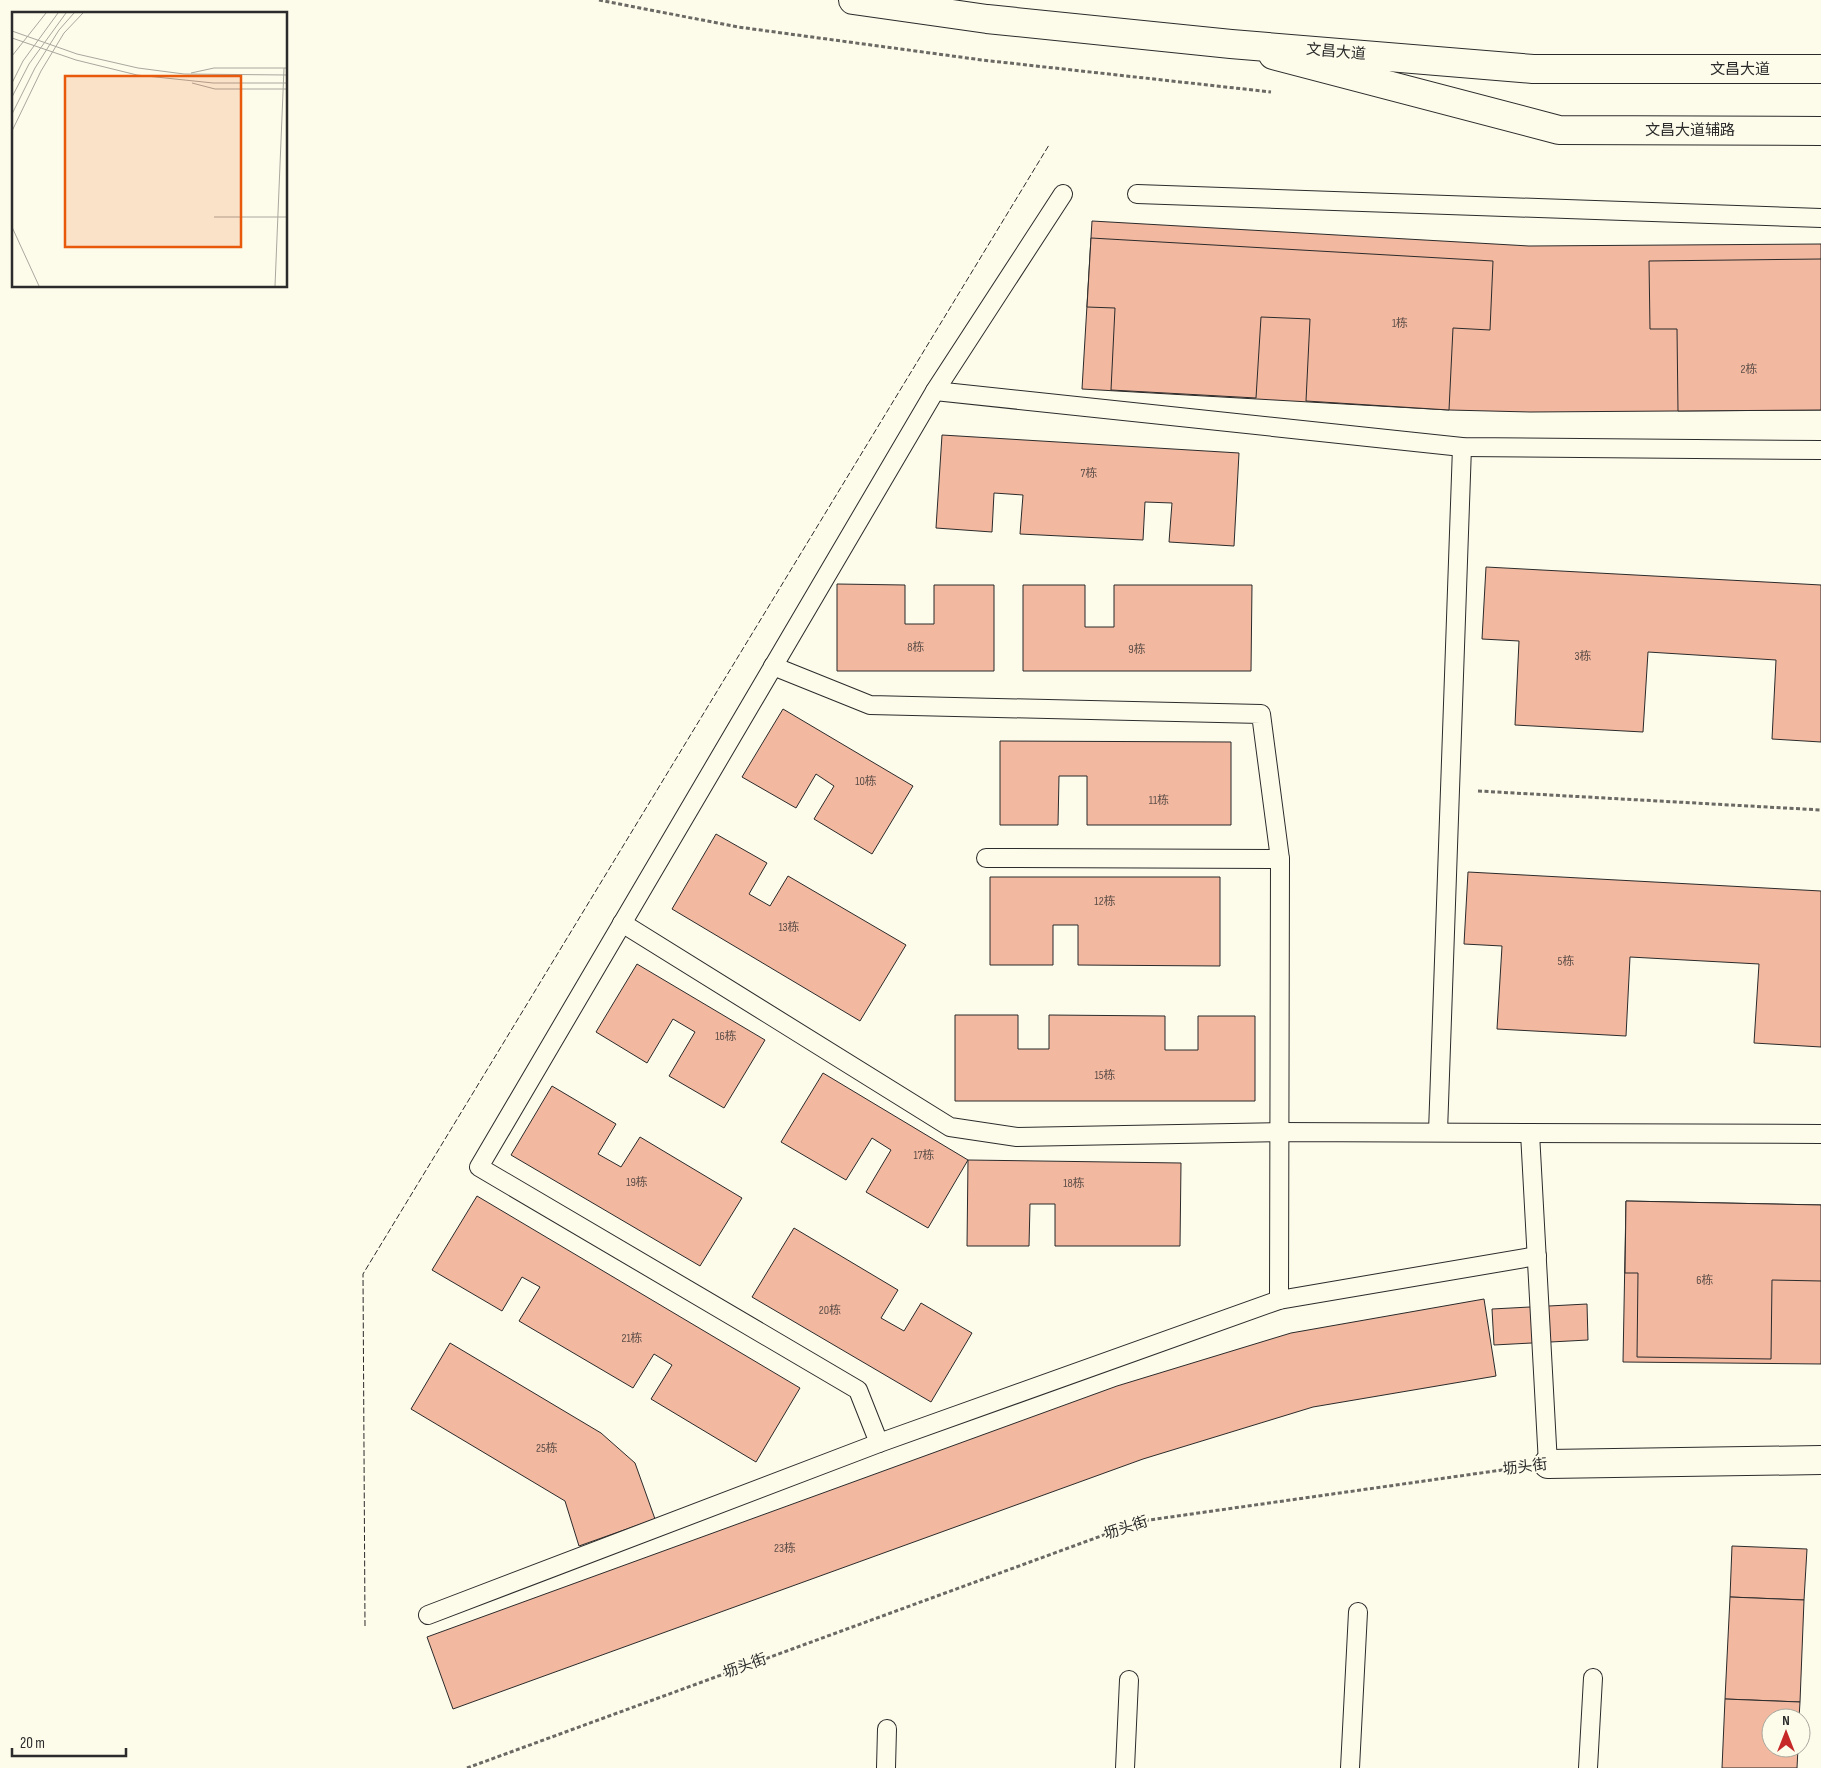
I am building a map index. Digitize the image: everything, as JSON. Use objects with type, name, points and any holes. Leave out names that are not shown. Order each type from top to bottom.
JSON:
[{"type":"main road","name":"文昌大道","points":[[853,0],[987,19],[1231,44],[1533,68],[1821,69]]},
{"type":"main road","name":"文昌大道辅路","points":[[1231,44],[1559,130],[1821,130]]},
{"type":"main road","name":"坜头街","points":[[1548,1464],[1821,1460]]},
{"type":"lane","points":[[879,1443],[858,1390],[478,1167],[935,391],[1063,194]]},
{"type":"lane","points":[[1137,194],[1821,218]]},
{"type":"lane","points":[[935,391],[1462,447],[1821,450]]},
{"type":"lane","points":[[1438,1132],[1462,447]]},
{"type":"lane","points":[[773,666],[870,705],[1261,714],[1280,859],[1279,1300]]},
{"type":"lane","points":[[986,858],[1280,859]]},
{"type":"lane","points":[[622,923],[950,1127],[1018,1137],[1279,1132],[1821,1134]]},
{"type":"lane","points":[[1530,1133],[1548,1464]]},
{"type":"lane","points":[[428,1614],[879,1443],[1279,1300],[1537,1256]]},
{"type":"lane","points":[[1350,1768],[1358,1612]]},
{"type":"lane","points":[[1588,1768],[1593,1678]]},
{"type":"lane","points":[[1125,1768],[1129,1680]]},
{"type":"lane","points":[[886,1768],[887,1729]]},
{"type":"path","points":[[599,0],[738,27],[982,60],[1276,93]]},
{"type":"path","points":[[1450,789],[1821,810]]},
{"type":"path","name":"坜头街","points":[[467,1768],[1142,1521],[1548,1464]]},
{"type":"building","points":[[1092,221],[1529,246],[1821,244],[1821,410],[1530,412],[1449,410],[1082,389]]},
{"type":"building","points":[[1091,238],[1493,261],[1490,330],[1453,328],[1449,410],[1306,401],[1310,319],[1261,317],[1256,398],[1111,390],[1115,308],[1087,307]]},
{"type":"building","points":[[1821,259],[1821,410],[1678,411],[1677,329],[1650,329],[1649,261]]},
{"type":"building","points":[[942,435],[1239,453],[1234,546],[1169,542],[1172,503],[1145,502],[1143,540],[1020,534],[1023,495],[994,493],[992,532],[936,528]]},
{"type":"building","points":[[1486,567],[1821,585],[1821,742],[1772,739],[1776,660],[1648,652],[1643,732],[1515,725],[1519,641],[1482,639]]},
{"type":"building","points":[[837,584],[905,585],[905,624],[934,624],[934,585],[994,585],[994,671],[837,671]]},
{"type":"building","points":[[1023,585],[1085,585],[1085,627],[1114,627],[1114,585],[1252,585],[1251,671],[1023,671]]},
{"type":"building","points":[[783,709],[913,786],[872,854],[814,819],[834,786],[816,774],[796,808],[742,777]]},
{"type":"building","points":[[1000,741],[1231,742],[1231,825],[1087,825],[1087,776],[1059,776],[1058,825],[1000,825]]},
{"type":"building","points":[[716,834],[767,863],[749,894],[770,906],[788,876],[906,945],[860,1021],[672,909]]},
{"type":"building","points":[[1468,872],[1821,891],[1821,1047],[1754,1043],[1759,964],[1630,957],[1626,1036],[1497,1029],[1502,946],[1464,944]]},
{"type":"building","points":[[990,877],[1220,877],[1220,966],[1078,965],[1078,925],[1053,925],[1053,965],[990,965]]},
{"type":"building","points":[[637,964],[765,1040],[724,1108],[669,1076],[695,1032],[673,1019],[647,1063],[596,1032]]},
{"type":"building","points":[[955,1015],[1018,1015],[1018,1049],[1049,1049],[1049,1015],[1165,1016],[1165,1050],[1198,1050],[1198,1016],[1255,1016],[1255,1101],[955,1101]]},
{"type":"building","points":[[823,1073],[968,1160],[928,1228],[866,1192],[891,1150],[872,1138],[846,1180],[781,1142]]},
{"type":"building","points":[[552,1086],[616,1124],[598,1154],[621,1167],[640,1137],[742,1198],[700,1266],[511,1155]]},
{"type":"building","points":[[968,1160],[1181,1163],[1180,1246],[1055,1246],[1055,1204],[1030,1204],[1029,1246],[967,1246]]},
{"type":"building","points":[[477,1196],[800,1388],[756,1462],[651,1399],[672,1365],[654,1354],[633,1388],[519,1321],[540,1287],[522,1277],[502,1311],[432,1270]]},
{"type":"building","points":[[1626,1201],[1821,1205],[1821,1364],[1623,1362]]},
{"type":"building","points":[[1626,1201],[1821,1205],[1821,1281],[1772,1280],[1771,1359],[1637,1357],[1638,1273],[1625,1273]]},
{"type":"building","points":[[794,1228],[898,1290],[881,1318],[904,1331],[921,1303],[972,1333],[931,1402],[752,1297]]},
{"type":"building","points":[[1484,1299],[1496,1376],[1313,1407],[1143,1459],[453,1709],[427,1637],[1117,1386],[1291,1333]]},
{"type":"building","points":[[1587,1304],[1588,1340],[1494,1345],[1492,1309]]},
{"type":"building","points":[[450,1343],[601,1433],[635,1463],[655,1519],[579,1546],[565,1501],[411,1409]]},
{"type":"building","points":[[1732,1546],[1807,1549],[1804,1600],[1730,1597]]},
{"type":"building","points":[[1730,1597],[1804,1600],[1800,1702],[1725,1699]]},
{"type":"building","points":[[1725,1699],[1800,1702],[1800,1708],[1761,1708],[1761,1758],[1798,1758],[1797,1768],[1722,1768]]},
{"type":"fence","points":[[365,1626],[363,1274],[1049,145]]}]
